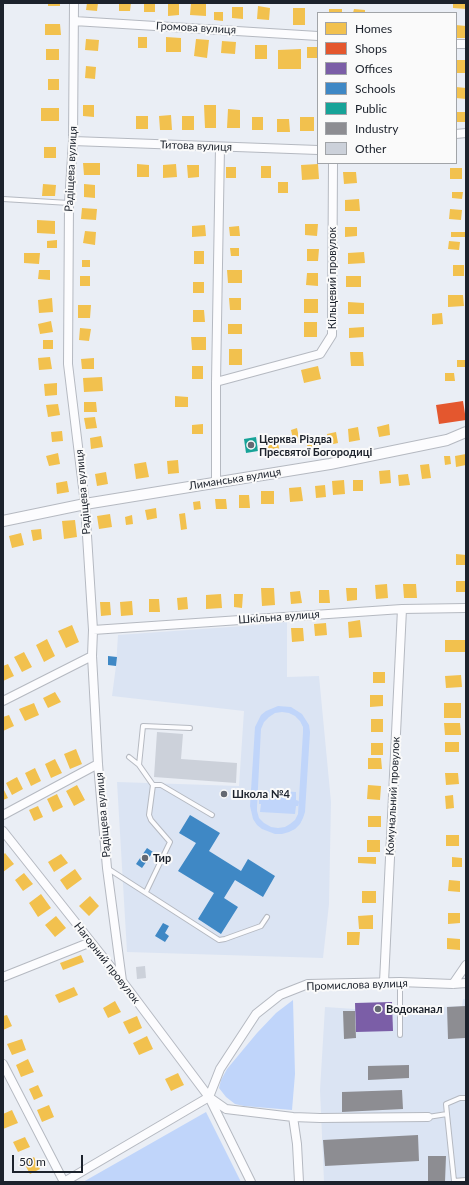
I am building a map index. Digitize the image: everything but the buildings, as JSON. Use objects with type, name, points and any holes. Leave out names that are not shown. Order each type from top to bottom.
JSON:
[{"type":"street","name":"Радіщева вулиця","points":[[74,3],[73,142],[69,203],[68,364],[85,504],[93,630],[92,656],[98,764],[107,868],[122,980]]},
{"type":"street","name":"Громова вулиця","points":[[74,21],[317,36]]},
{"type":"street","name":"Титова вулиця","points":[[73,142],[317,150]]},
{"type":"street","points":[[216,482],[220,147]]},
{"type":"street","name":"Кільцевий провулок","points":[[216,382],[320,354],[332,335],[333,164]]},
{"type":"street","name":"Лиманська вулиця","points":[[3,521],[85,504],[330,464],[447,440],[466,432]]},
{"type":"street","name":"Шкільна вулиця","points":[[93,630],[402,609],[466,608]]},
{"type":"street","name":"Комунальний провулок","points":[[384,982],[402,609]]},
{"type":"street","points":[[3,701],[92,656]]},
{"type":"street","points":[[3,815],[98,764]]},
{"type":"street","name":"Нагорний провулок","points":[[3,831],[122,980],[209,1097]]},
{"type":"street","points":[[3,977],[91,942]]},
{"type":"street","points":[[453,984],[466,964]]},
{"type":"street","name":"Промислова вулиця","points":[[209,1097],[220,1069],[256,1014],[280,995],[308,984],[384,982],[466,983]]},
{"type":"street","points":[[3,1064],[64,1182],[209,1097]]},
{"type":"street","points":[[209,1097],[226,1109],[292,1117],[428,1117]]},
{"type":"street","points":[[209,1097],[251,1182]]},
{"type":"street","points":[[292,1117],[297,1144],[299,1182]]},
{"type":"lane","points":[[3,199],[69,203]]},
{"type":"lane","points":[[139,765],[143,726],[190,728]]},
{"type":"lane","points":[[128,757],[139,765],[153,785],[149,815],[151,820],[170,842],[146,892]]},
{"type":"lane","points":[[153,785],[161,785],[212,815]]},
{"type":"lane","points":[[107,868],[219,940],[261,926],[267,917]]},
{"type":"lane","points":[[400,982],[400,1034]]},
{"type":"lane","points":[[466,1098],[460,1098],[446,1104],[454,1181],[466,1180]]},
{"type":"lane","points":[[428,1117],[447,1114]]},
{"type":"shaded area","name":"Школа №4","points":[[287,622],[287,677],[319,676],[331,802],[329,904],[323,958],[127,952],[117,782],[239,786],[244,711],[112,696],[118,635]]},
{"type":"shaded area","points":[[278,706],[291,707],[302,714],[309,725],[310,732],[305,812],[300,824],[295,829],[282,834],[275,834],[262,829],[257,825],[253,819],[250,806],[255,727],[261,715]],"holes":[[[275,713],[289,713],[295,716],[303,727],[298,814],[295,820],[290,824],[285,827],[278,828],[271,827],[264,823],[259,818],[257,811],[261,729],[264,722]]]},
{"type":"shaded area","points":[[262,790],[296,792],[296,800],[299,801],[298,806],[296,806],[295,814],[260,812],[261,804],[259,804],[259,796],[261,796]]},
{"type":"shaded area","points":[[463,999],[466,999],[466,1182],[324,1182],[320,1090],[325,1007],[355,1009],[355,1003],[392,1002],[393,1009],[462,1006]]},
{"type":"shaded area","points":[[293,1000],[295,1074],[292,1110],[235,1104],[226,1097],[219,1088],[221,1080],[227,1069],[276,1013]]},
{"type":"shaded area","points":[[206,1112],[241,1182],[83,1182]]},
{"type":"place","name":"Церква Різдва Пресвятої Богородиці","points":[[251,445]]},
{"type":"place","name":"Школа №4","points":[[224,794]]},
{"type":"place","name":"Тир","points":[[145,858]]},
{"type":"place","name":"Водоканал","points":[[378,1009]]}]
